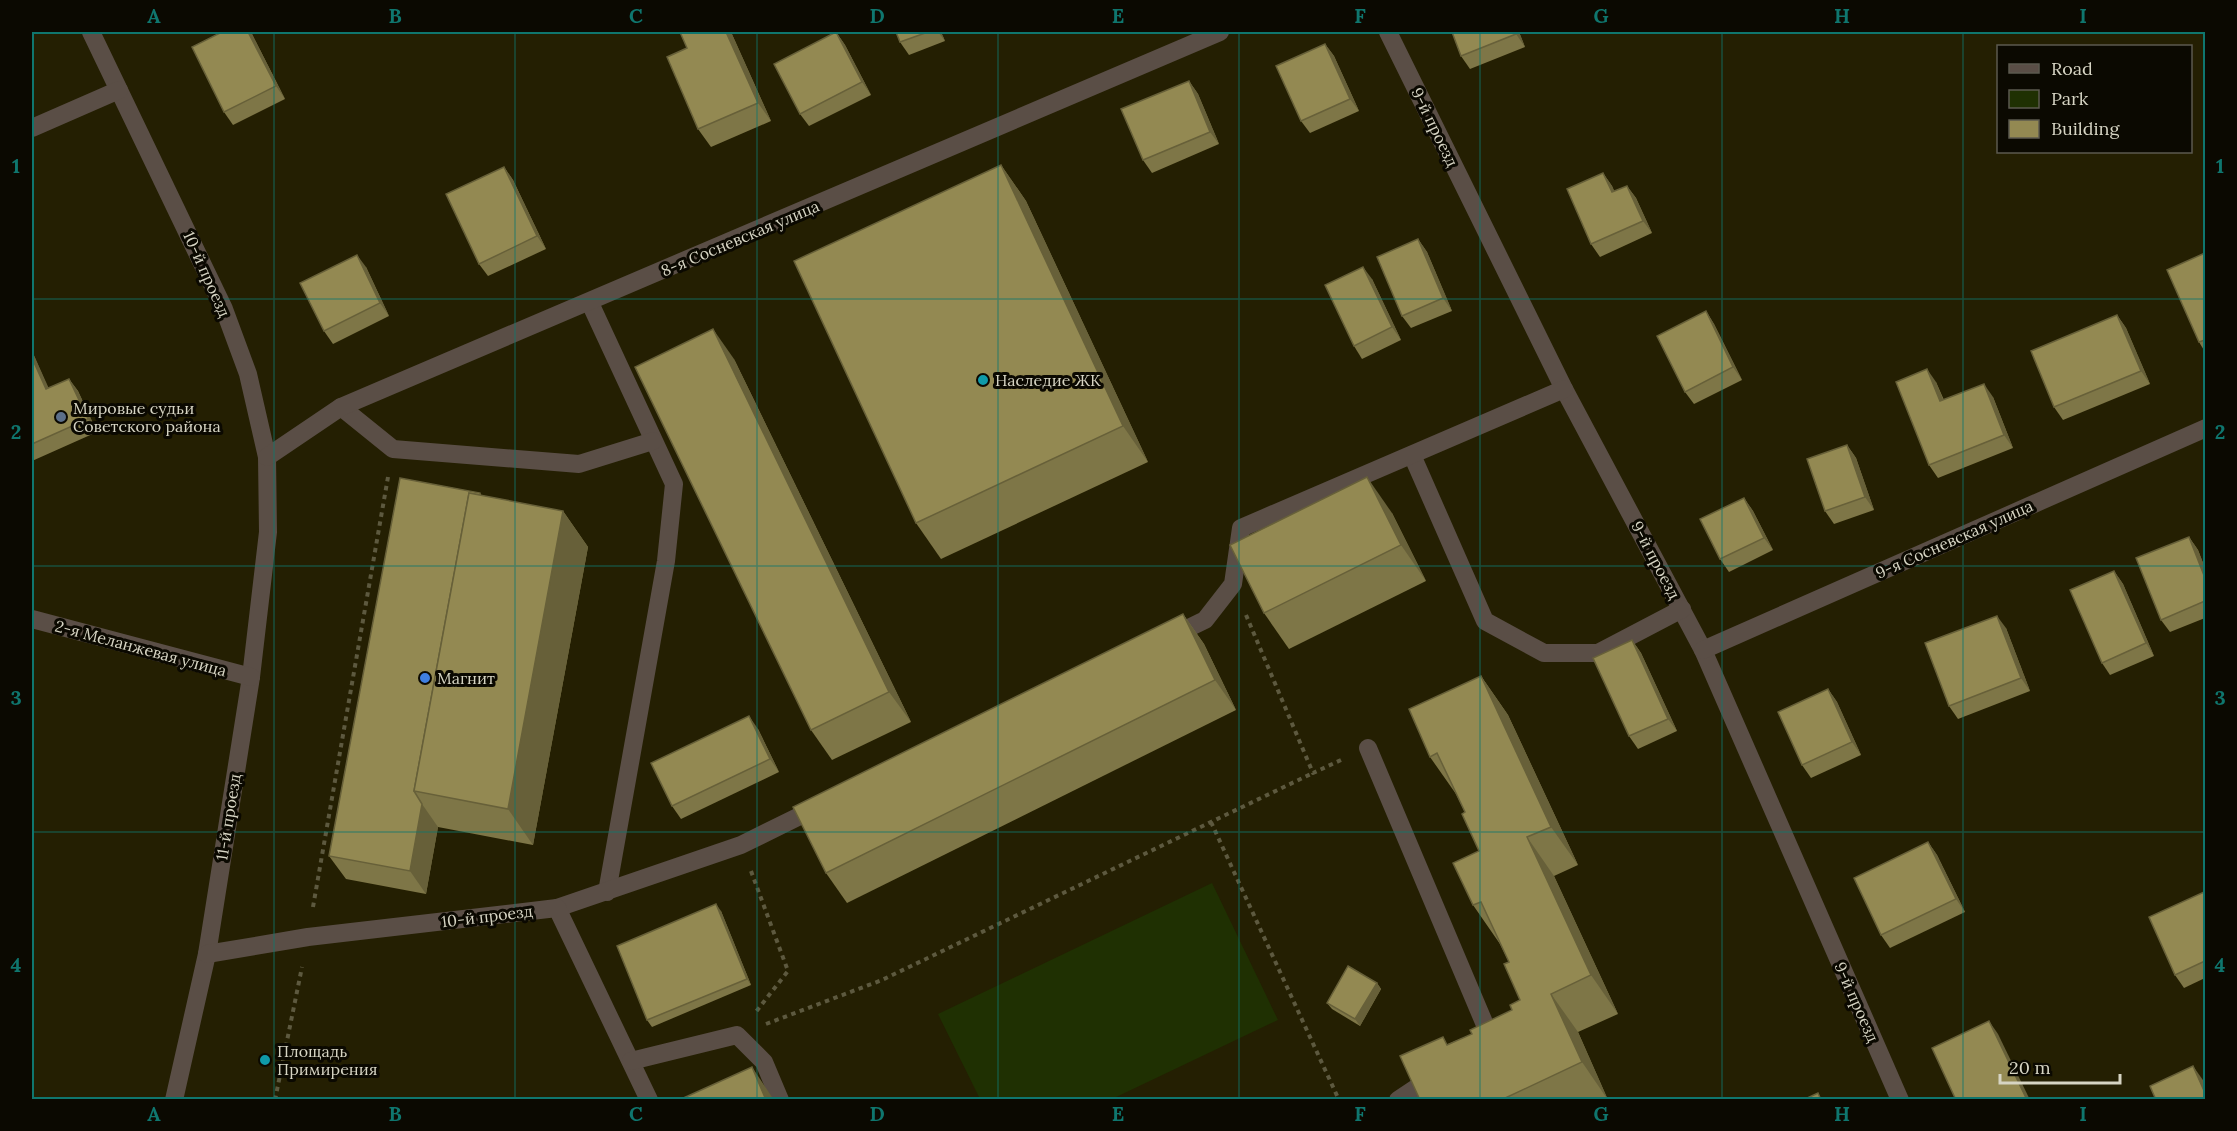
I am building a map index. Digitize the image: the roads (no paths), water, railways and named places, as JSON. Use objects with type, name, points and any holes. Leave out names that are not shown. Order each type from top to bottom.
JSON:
[{"type":"street","name":"10-й проезд","points":[[91,32],[224,309],[248,374],[267,457],[268,532]]},
{"type":"street","name":"8-я Сосневская улица","points":[[267,457],[340,407],[590,303],[1220,32]]},
{"type":"street","name":"9-й проезд","points":[[1388,32],[1564,389],[1703,650],[1900,1100]]},
{"type":"street","points":[[32,128],[119,90]]},
{"type":"street","points":[[590,303],[652,441],[674,484],[666,561],[607,892]]},
{"type":"street","points":[[1151,646],[1205,620],[1233,584],[1241,528],[1564,389]]},
{"type":"street","points":[[340,407],[393,449],[579,464],[652,441]]},
{"type":"street","name":"9-я Сосневская улица","points":[[1703,650],[2205,428]]},
{"type":"street","points":[[1412,455],[1485,621],[1544,653],[1598,653],[1682,609]]},
{"type":"street","name":"11-й проезд","points":[[174,1100],[207,954],[251,677],[268,532]]},
{"type":"street","name":"2-я Меланжевая улица","points":[[32,619],[251,677]]},
{"type":"street","points":[[1368,748],[1491,1039],[1473,1051]]},
{"type":"street","name":"10-й проезд","points":[[207,954],[308,937],[557,908],[741,845],[838,798]]},
{"type":"street","points":[[557,908],[649,1100]]},
{"type":"street","points":[[631,1061],[738,1035],[764,1062],[780,1100]]},
{"type":"street","points":[[1398,1100],[1444,1069]]},
{"type":"place","name":"Наследие ЖК","points":[[983,380]]},
{"type":"place","name":"Мировые судьи Советского района","points":[[61,417]]},
{"type":"place","name":"Магнит","points":[[425,678]]},
{"type":"place","name":"Площадь Примирения","points":[[265,1060]]}]
